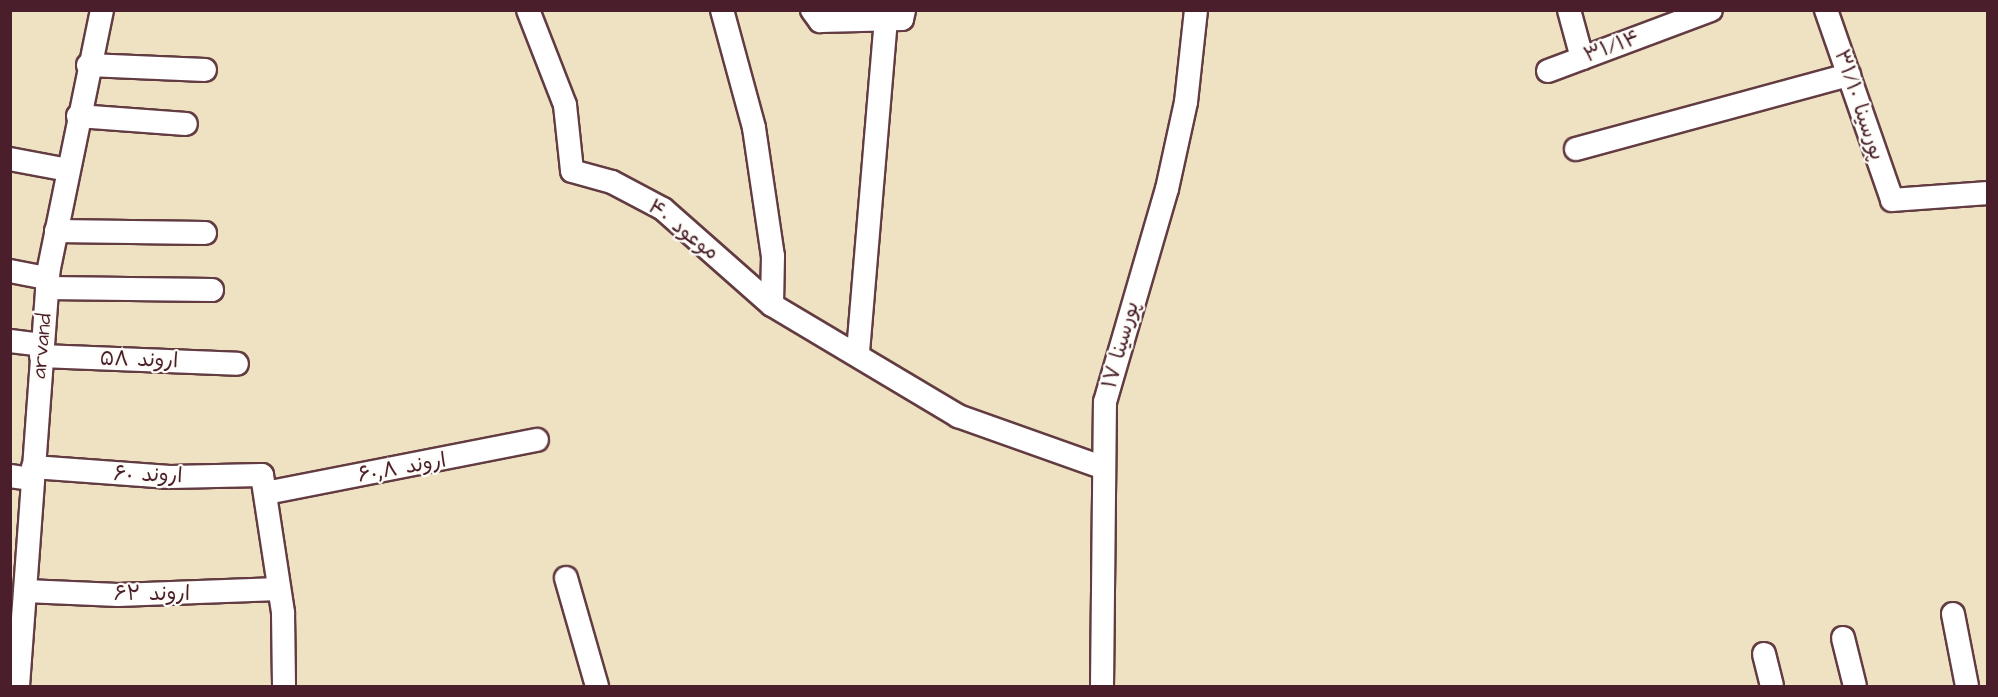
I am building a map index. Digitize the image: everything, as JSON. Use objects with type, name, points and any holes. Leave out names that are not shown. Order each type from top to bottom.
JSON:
[{"type":"street","name":"arvand","points":[[18,687],[16,635],[25,591],[20,537],[47,283],[88,65],[102,10]]},
{"type":"street","name":"موعود ۴۰","points":[[528,10],[564,105],[572,171],[612,182],[663,209],[772,305]]},
{"type":"street","points":[[722,10],[754,128],[773,256],[772,305],[858,352],[957,416],[1101,467]]},
{"type":"street","points":[[812,10],[820,21],[895,14],[858,352]]},
{"type":"street","name":"پورسینا ۱۷","points":[[1102,687],[1101,467],[1105,402],[1167,189],[1186,102],[1196,10]]},
{"type":"street","points":[[1569,10],[1582,58]]},
{"type":"street","name":"۳۱/۱۴","points":[[1548,71],[1711,10]]},
{"type":"street","name":"پورسینا ۳۱/۱۰","points":[[1826,10],[1892,200],[1988,193]]},
{"type":"street","points":[[88,65],[205,70]]},
{"type":"street","points":[[1575,148],[1849,75]]},
{"type":"street","points":[[78,116],[186,124]]},
{"type":"street","points":[[10,159],[68,170]]},
{"type":"street","points":[[56,231],[205,233]]},
{"type":"street","points":[[10,271],[47,283],[212,290]]},
{"type":"street","name":"اروند ۵۸","points":[[10,341],[41,351],[237,364]]},
{"type":"street","name":"اروند ۶۰٫۸","points":[[264,484],[537,440]]},
{"type":"street","name":"اروند ۶۰","points":[[25,474],[170,477],[264,484]]},
{"type":"street","points":[[264,484],[279,589],[284,687]]},
{"type":"street","points":[[566,578],[597,687]]},
{"type":"street","name":"اروند ۶۲","points":[[25,591],[118,595],[279,589]]},
{"type":"street","points":[[1953,614],[1967,687]]},
{"type":"street","points":[[1843,638],[1855,687]]},
{"type":"street","points":[[1764,654],[1772,687]]}]
